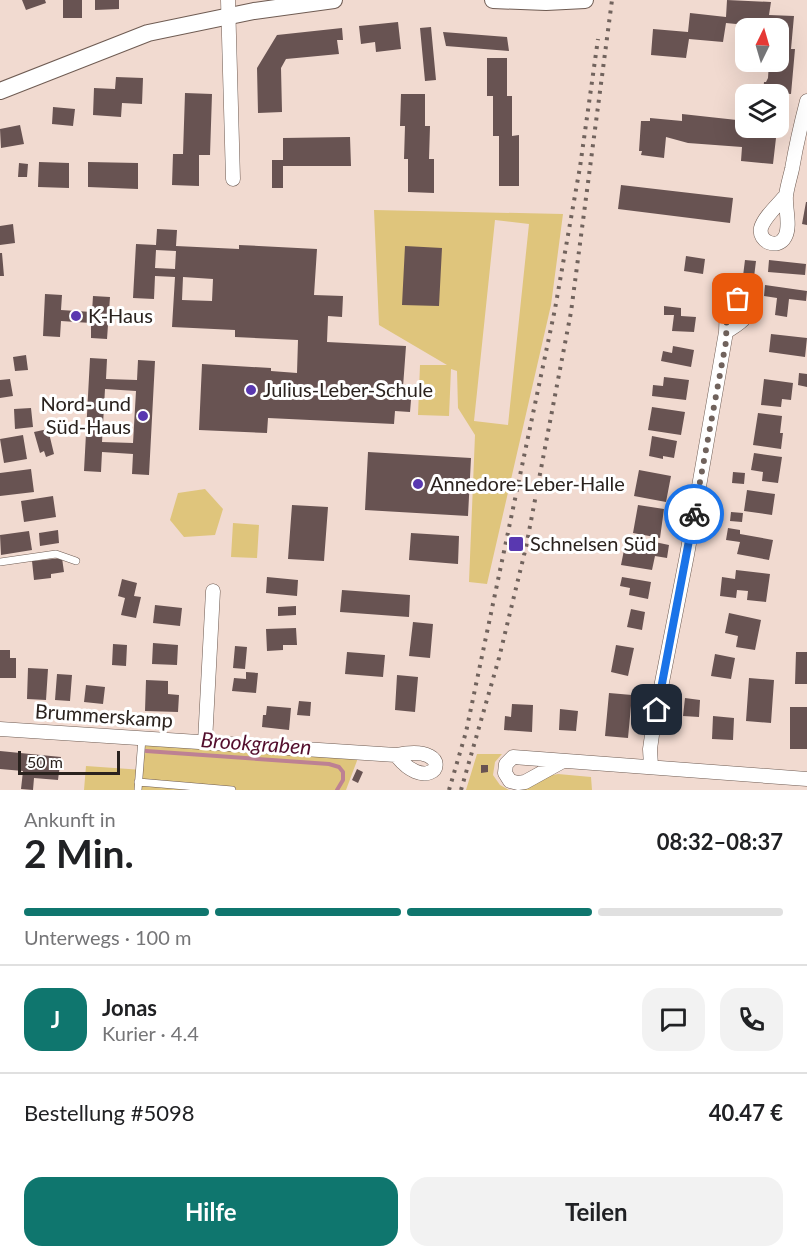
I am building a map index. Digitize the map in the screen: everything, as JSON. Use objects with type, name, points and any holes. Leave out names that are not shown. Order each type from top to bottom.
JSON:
[{"type":"street","points":[[0,91],[148,33],[228,8],[334,0]]},
{"type":"street","points":[[493,0],[546,2],[585,0]]},
{"type":"street","points":[[228,8],[233,179]]},
{"type":"street","points":[[786,195],[807,101]]},
{"type":"street","points":[[651,766],[650,748],[653,728],[726,332]]},
{"type":"street","points":[[205,742],[213,591]]},
{"type":"street","name":"Brummerskamp","points":[[0,729],[396,755]]},
{"type":"street","points":[[563,761],[807,779]]},
{"type":"lane","points":[[0,562],[56,554],[76,561]]},
{"type":"lane","points":[[142,738],[138,786],[232,790]]},
{"type":"shaded area","points":[[374,210],[563,214],[551,305],[487,584],[469,582],[475,435],[458,408],[457,371],[451,369],[449,416],[418,415],[420,365],[447,365],[379,325]],"holes":[[[495,220],[529,224],[508,425],[474,421]]]},
{"type":"shaded area","points":[[205,489],[223,509],[215,535],[184,537],[170,520],[178,493]]},
{"type":"shaded area","points":[[233,523],[259,525],[257,558],[231,557]]},
{"type":"shaded area","points":[[145,744],[358,758],[346,790],[84,790],[86,766],[143,770]]},
{"type":"shaded area","points":[[477,754],[502,754],[495,762],[493,775],[500,785],[509,790],[466,790]]},
{"type":"shaded area","points":[[558,774],[591,777],[592,790],[519,790],[548,776]]},
{"type":"building","points":[[22,0],[45,0],[46,3],[26,10]]},
{"type":"building","points":[[63,0],[82,0],[82,18],[63,18]]},
{"type":"building","points":[[95,0],[119,0],[119,9],[95,10]]},
{"type":"building","points":[[727,0],[771,2],[769,15],[794,16],[791,49],[795,49],[791,94],[789,94],[789,84],[764,84],[768,72],[789,72],[789,18],[735,18],[735,24],[726,23],[723,42],[689,39],[686,58],[651,55],[653,29],[688,32],[690,13],[726,17]]},
{"type":"building","points":[[398,22],[401,49],[376,52],[375,42],[361,44],[359,26]]},
{"type":"building","points":[[431,27],[436,80],[425,81],[420,28]]},
{"type":"building","points":[[342,28],[343,40],[337,40],[339,54],[286,59],[281,68],[282,112],[258,113],[257,68],[277,35]]},
{"type":"building","points":[[443,32],[507,37],[509,51],[446,46]]},
{"type":"building","points":[[487,58],[507,58],[507,96],[512,96],[512,136],[519,135],[519,186],[499,186],[499,136],[493,136],[493,96],[487,96]]},
{"type":"building","points":[[116,77],[143,78],[142,104],[122,103],[121,117],[93,115],[94,88],[115,89]]},
{"type":"building","points":[[185,93],[212,94],[210,155],[199,155],[199,186],[172,185],[173,154],[183,154]]},
{"type":"building","points":[[401,94],[425,94],[425,126],[430,126],[429,159],[434,159],[434,193],[408,192],[408,159],[404,159],[405,126],[400,126]]},
{"type":"building","points":[[53,107],[75,109],[73,126],[52,124]]},
{"type":"building","points":[[682,114],[735,120],[735,138],[776,138],[773,164],[741,161],[742,147],[688,143],[666,137],[664,158],[641,155],[642,151],[639,151],[641,121],[650,121],[650,118],[682,121]]},
{"type":"building","points":[[20,125],[24,144],[1,148],[0,129]]},
{"type":"building","points":[[350,137],[351,166],[283,166],[283,188],[272,188],[272,160],[283,160],[283,138]]},
{"type":"building","points":[[39,162],[69,163],[69,188],[38,187]]},
{"type":"building","points":[[88,162],[138,163],[138,189],[88,187]]},
{"type":"building","points":[[19,163],[28,164],[27,177],[18,177]]},
{"type":"building","points":[[621,185],[733,198],[730,223],[618,209]]},
{"type":"building","points":[[807,202],[807,225],[802,224]]},
{"type":"building","points":[[13,224],[15,243],[0,245],[0,226]]},
{"type":"building","points":[[157,229],[177,230],[176,246],[239,249],[239,245],[317,249],[314,295],[343,296],[342,317],[328,316],[327,342],[406,346],[403,387],[412,388],[410,412],[395,411],[394,424],[268,418],[267,433],[199,430],[202,364],[271,368],[271,371],[297,373],[298,340],[235,337],[235,330],[172,327],[175,277],[155,276],[154,299],[133,298],[136,244],[156,245]],"holes":[[[156,250],[176,251],[175,269],[155,268]],[[183,277],[213,279],[212,301],[182,300]]]},
{"type":"building","points":[[405,246],[442,248],[439,306],[402,305]]},
{"type":"building","points":[[0,253],[2,253],[4,276],[0,276]]},
{"type":"building","points":[[686,256],[705,259],[703,274],[684,271]]},
{"type":"building","points":[[745,260],[756,261],[753,285],[742,284]]},
{"type":"building","points":[[769,260],[806,264],[805,275],[768,272]]},
{"type":"building","points":[[765,285],[807,291],[806,301],[789,299],[787,317],[775,315],[777,298],[764,296]]},
{"type":"building","name":"K-Haus","points":[[45,294],[62,295],[61,310],[92,312],[93,296],[110,297],[107,339],[91,338],[91,323],[61,321],[60,337],[43,336]]},
{"type":"building","points":[[664,306],[681,308],[681,316],[696,317],[694,332],[672,331],[674,315],[664,315]]},
{"type":"building","points":[[771,334],[807,338],[805,357],[769,352]]},
{"type":"building","points":[[673,346],[694,350],[691,367],[661,361],[663,351],[672,353]]},
{"type":"building","points":[[26,355],[28,370],[15,371],[13,357]]},
{"type":"building","name":"Nord- und Süd-Haus","points":[[90,358],[107,359],[106,379],[137,380],[138,360],[155,361],[149,475],[132,474],[133,454],[102,452],[101,472],[84,471]],"holes":[[[105,389],[136,391],[133,443],[102,442]]]},
{"type":"building","points":[[799,373],[807,374],[807,387],[798,385]]},
{"type":"building","points":[[664,377],[689,380],[686,400],[652,396],[653,385],[663,386]]},
{"type":"building","points":[[10,379],[13,396],[0,398],[0,380]]},
{"type":"building","points":[[764,379],[793,383],[791,400],[782,399],[781,407],[761,405]]},
{"type":"building","points":[[652,407],[685,412],[681,435],[648,430]]},
{"type":"building","points":[[31,408],[33,427],[15,429],[14,409]]},
{"type":"building","points":[[758,413],[782,416],[781,449],[753,445]]},
{"type":"building","points":[[48,429],[54,454],[46,457],[44,451],[40,453],[34,432]]},
{"type":"building","points":[[23,435],[27,459],[4,463],[0,439]]},
{"type":"building","points":[[652,436],[677,441],[674,458],[663,456],[663,459],[649,456]]},
{"type":"building","name":"Annedore-Leber-Halle","points":[[368,452],[471,458],[468,516],[365,510]]},
{"type":"building","points":[[754,453],[782,457],[778,483],[762,481],[763,472],[751,470]]},
{"type":"building","points":[[31,469],[34,492],[0,496],[0,473]]},
{"type":"building","points":[[639,470],[671,476],[666,502],[634,496]]},
{"type":"building","points":[[733,472],[745,473],[744,484],[732,483]]},
{"type":"building","points":[[747,490],[775,494],[772,515],[744,511]]},
{"type":"building","points":[[53,496],[56,517],[24,522],[21,501]]},
{"type":"building","points":[[292,505],[328,507],[324,561],[288,559]]},
{"type":"building","points":[[638,505],[664,509],[660,538],[633,533]]},
{"type":"building","points":[[731,512],[743,513],[742,522],[730,521]]},
{"type":"building","points":[[728,528],[740,530],[740,534],[773,540],[769,560],[737,554],[740,542],[726,540]]},
{"type":"building","points":[[58,530],[59,543],[40,546],[39,533]]},
{"type":"building","points":[[29,531],[32,550],[1,555],[0,535]]},
{"type":"building","points":[[411,533],[459,536],[458,564],[409,560]]},
{"type":"building","points":[[626,540],[669,545],[667,558],[655,556],[652,570],[621,565]]},
{"type":"building","points":[[62,558],[64,572],[51,574],[51,578],[34,580],[32,561]]},
{"type":"building","points":[[736,570],[770,574],[766,602],[747,600],[748,591],[737,590],[736,598],[720,596],[722,577],[735,579]]},
{"type":"building","points":[[267,577],[298,580],[297,596],[266,593]]},
{"type":"building","points":[[622,577],[651,582],[648,599],[629,595],[630,588],[620,586]]},
{"type":"building","points":[[122,579],[137,583],[134,596],[141,597],[136,618],[121,615],[125,598],[118,596]]},
{"type":"building","points":[[342,590],[410,595],[409,617],[340,612]]},
{"type":"building","points":[[155,605],[182,608],[180,626],[153,623]]},
{"type":"building","points":[[296,606],[296,615],[278,616],[278,607]]},
{"type":"building","points":[[631,609],[645,612],[642,630],[627,627]]},
{"type":"building","points":[[729,613],[761,620],[755,650],[736,647],[738,636],[725,633]]},
{"type":"building","points":[[413,622],[433,624],[430,658],[409,656]]},
{"type":"building","points":[[296,628],[297,645],[283,645],[283,650],[267,651],[266,629]]},
{"type":"building","points":[[153,643],[178,645],[177,665],[152,664]]},
{"type":"building","points":[[113,644],[127,645],[126,666],[112,665]]},
{"type":"building","points":[[616,645],[634,648],[628,676],[611,672]]},
{"type":"building","points":[[235,646],[247,647],[245,669],[233,668]]},
{"type":"building","points":[[0,650],[10,650],[10,658],[16,658],[16,678],[0,678]]},
{"type":"building","points":[[347,652],[385,655],[383,677],[345,674]]},
{"type":"building","points":[[796,652],[807,652],[807,684],[795,684]]},
{"type":"building","points":[[715,654],[735,658],[731,679],[711,676]]},
{"type":"building","points":[[28,668],[48,669],[46,700],[27,699]]},
{"type":"building","points":[[246,672],[258,673],[256,693],[232,691],[234,678],[246,679]]},
{"type":"building","points":[[57,674],[72,675],[70,701],[55,700]]},
{"type":"building","points":[[397,675],[418,677],[415,712],[395,710]]},
{"type":"building","points":[[749,678],[774,680],[771,723],[746,721]]},
{"type":"building","points":[[146,680],[168,681],[168,694],[179,695],[178,712],[145,711]]},
{"type":"building","points":[[86,685],[105,687],[103,704],[84,702]]},
{"type":"building","points":[[609,693],[632,695],[628,738],[605,736]]},
{"type":"building","points":[[685,698],[700,700],[699,717],[683,716]]},
{"type":"building","points":[[299,701],[311,702],[310,716],[297,715]]},
{"type":"building","points":[[512,704],[533,705],[532,732],[504,730],[505,716],[511,717]]},
{"type":"building","points":[[267,706],[291,708],[289,730],[262,727],[263,715],[266,715]]},
{"type":"building","points":[[790,707],[807,707],[807,749],[790,749]]},
{"type":"building","points":[[560,709],[578,711],[576,731],[559,730]]},
{"type":"building","points":[[713,716],[734,718],[733,740],[712,739]]},
{"type":"building","points":[[0,751],[61,757],[58,780],[34,778],[33,790],[21,789],[23,771],[0,769]]},
{"type":"building","points":[[481,765],[488,765],[488,772],[481,773]]},
{"type":"building","points":[[357,769],[363,772],[358,783],[352,780]]},
{"type":"waterway","name":"Brookgraben","points":[[146,751],[329,764],[339,767],[343,772],[343,780],[337,790]]},
{"type":"railway","points":[[461,790],[499,658],[526,547],[571,312],[612,0]]},
{"type":"railway","points":[[449,790],[466,732],[555,309],[580,167],[598,39]]},
{"type":"way so far","points":[[694,514],[726,342],[727,305],[732,300],[738,299]]},
{"type":"place","name":"K-Haus","points":[[76,316]]},
{"type":"place","name":"Julius-Leber-Schule","points":[[251,390]]},
{"type":"place","name":"Nord- und Süd-Haus","points":[[143,416]]},
{"type":"place","name":"Annedore-Leber-Halle","points":[[418,484]]},
{"type":"place","name":"Schnelsen Süd","points":[[516,544]]},
{"type":"route","points":[[657,710],[694,514]]}]
